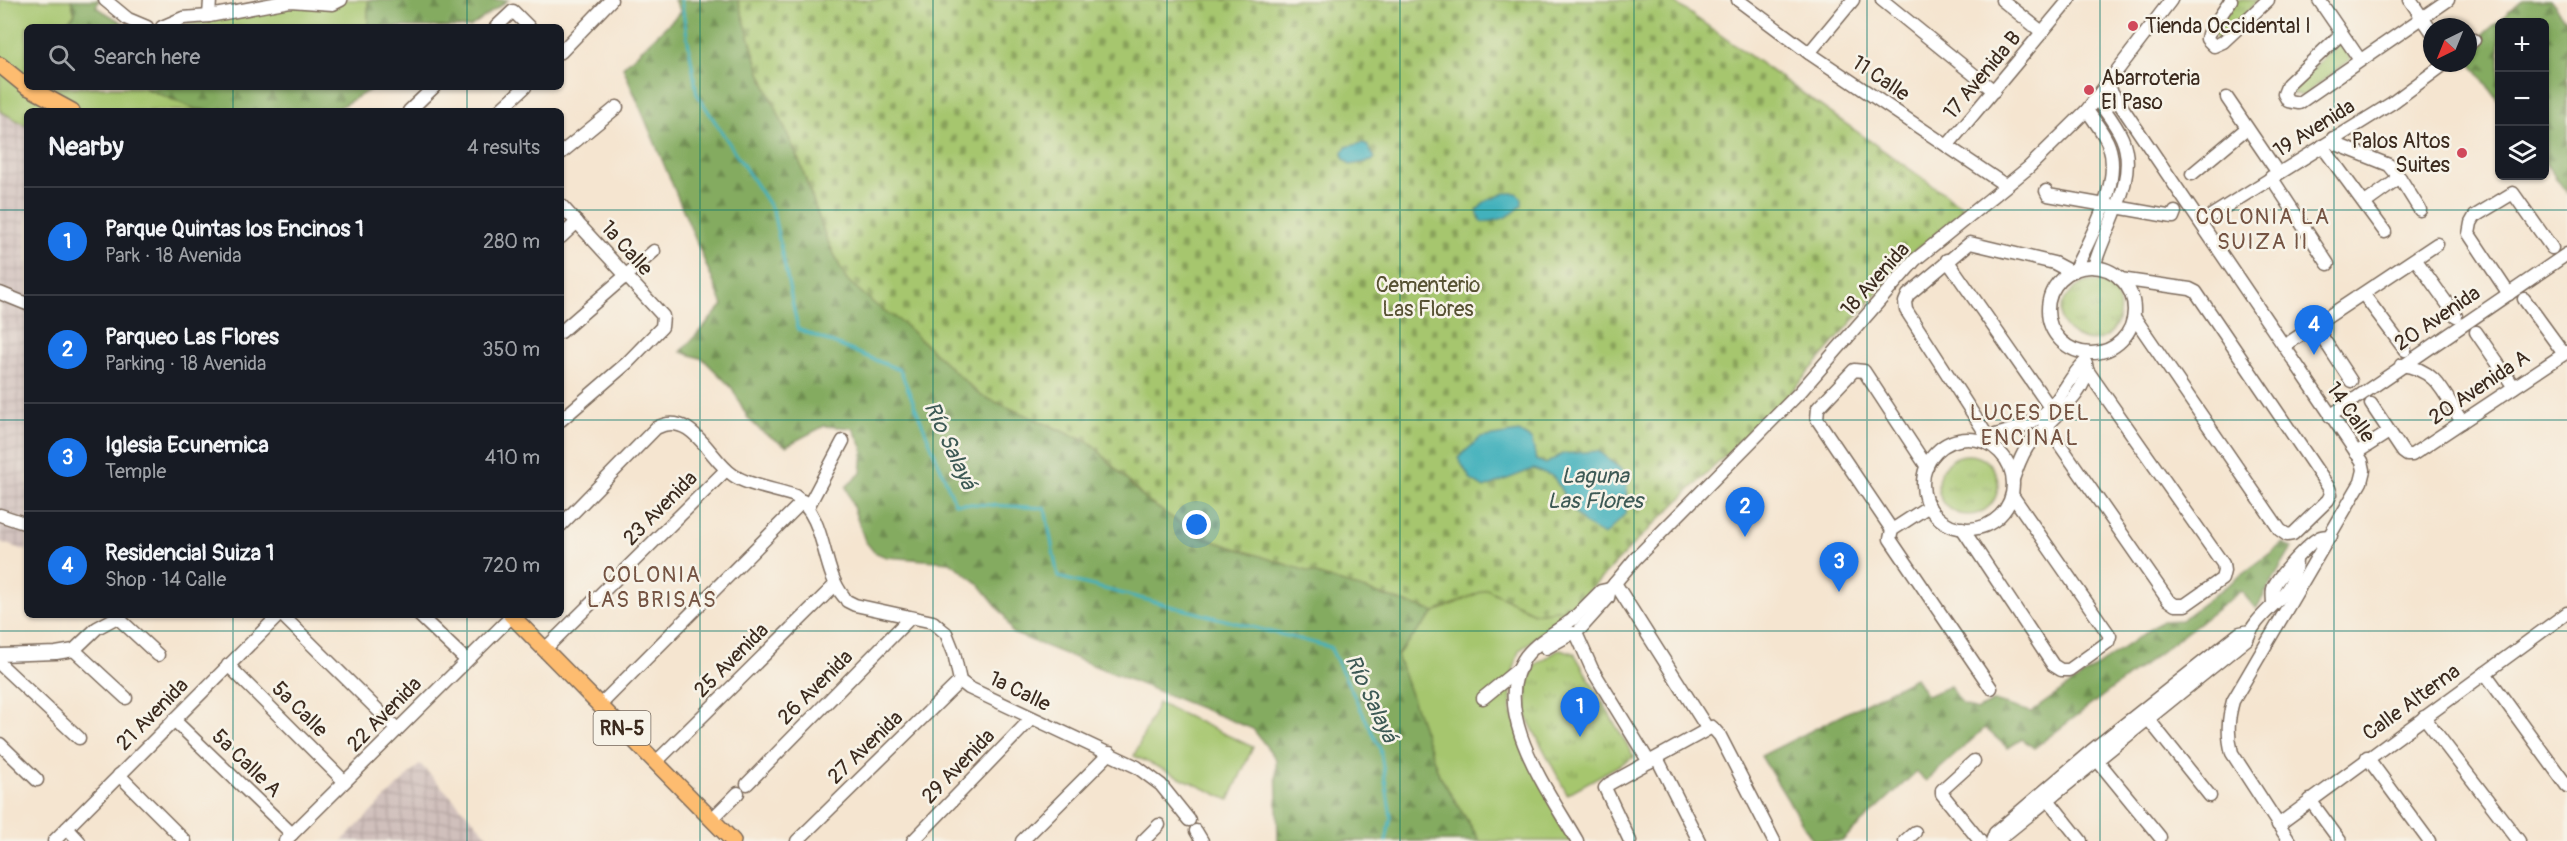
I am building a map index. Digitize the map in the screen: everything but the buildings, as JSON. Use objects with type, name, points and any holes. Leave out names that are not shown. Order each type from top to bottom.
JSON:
[{"type":"main road","points":[[0,65],[24,85]]},
{"type":"main road","points":[[33,90],[66,108]]},
{"type":"main road","name":"RN-5","points":[[515,618],[732,841]]},
{"type":"street","points":[[105,0],[128,19],[140,24]]},
{"type":"street","points":[[209,16],[210,0]]},
{"type":"street","points":[[169,24],[183,18],[209,16],[290,1],[333,4],[341,0]]},
{"type":"street","points":[[564,49],[611,0]]},
{"type":"street","name":"11 Calle","points":[[1738,0],[1809,53],[2005,185]]},
{"type":"street","points":[[1809,53],[1853,0]]},
{"type":"street","points":[[1882,0],[1994,91]]},
{"type":"street","points":[[2002,0],[2042,32]]},
{"type":"street","name":"17 Avenida B","points":[[1947,146],[2069,0]]},
{"type":"street","name":"18 Avenida","points":[[1586,841],[1527,734],[1522,709],[1524,681],[1532,661],[1574,627],[1601,591],[1612,586],[1649,545],[1800,392],[1915,260],[2043,154],[2087,110],[2171,0]]},
{"type":"street","points":[[2231,0],[2208,34],[2210,43],[2214,46],[2223,42],[2268,0]]},
{"type":"street","points":[[2319,0],[2360,60]]},
{"type":"street","points":[[2410,0],[2422,18]]},
{"type":"street","points":[[2341,34],[2284,89],[2284,94],[2293,103],[2299,103],[2448,0]]},
{"type":"street","points":[[499,24],[513,11],[526,24]]},
{"type":"street","name":"19 Avenida","points":[[2201,222],[2392,103],[2434,72]]},
{"type":"street","name":"14 Calle","points":[[2107,85],[2362,460],[2364,470],[2361,482],[2233,701],[2229,717],[2228,737],[2232,753],[2289,841]]},
{"type":"street","points":[[411,108],[431,90]]},
{"type":"street","points":[[502,108],[522,90]]},
{"type":"street","points":[[2227,98],[2328,264]]},
{"type":"street","points":[[2094,267],[2111,206],[2127,164],[2121,136],[2097,99]]},
{"type":"street","points":[[564,150],[616,107]]},
{"type":"street","points":[[1947,260],[2168,600],[2175,605],[2185,605],[2222,579],[2223,564],[2086,361],[2063,342],[2054,331],[2049,318],[2049,305],[2053,291],[2060,280],[2072,271],[2111,206],[2111,155],[2108,142],[2087,110]]},
{"type":"street","points":[[2192,174],[2247,128]]},
{"type":"street","points":[[2108,142],[2121,136]]},
{"type":"street","points":[[2333,138],[2336,144],[2389,165],[2420,210]]},
{"type":"street","points":[[2322,146],[2385,232]]},
{"type":"street","points":[[2365,203],[2400,178]]},
{"type":"street","points":[[2046,191],[2048,195],[2173,217],[2175,212]]},
{"type":"street","points":[[2509,294],[2469,234],[2470,223],[2475,216],[2513,193],[2552,248]]},
{"type":"street","name":"1a Calle","points":[[564,209],[663,316],[662,327],[627,363],[564,414]]},
{"type":"street","points":[[564,234],[577,222]]},
{"type":"street","points":[[2094,267],[2072,271],[2054,263],[1970,243],[1908,295],[1905,302],[1906,310],[1983,439],[2002,454],[2010,466],[2013,479],[2012,495],[2005,510],[1993,521],[1978,528],[1962,528],[1949,524],[1929,506],[1925,493],[1924,480],[1927,466],[1938,452],[1953,441],[1983,439],[2048,416],[2078,392],[2086,361],[2098,352],[2118,344],[2131,327],[2134,303],[2129,290],[2110,271],[2094,267]]},
{"type":"street","points":[[2284,346],[2364,295],[2437,244]]},
{"type":"street","points":[[564,329],[654,251]]},
{"type":"street","name":"20 Avenida","points":[[2330,416],[2567,254]]},
{"type":"street","points":[[2416,260],[2456,316]]},
{"type":"street","points":[[2120,279],[2190,289],[2196,292],[2329,488],[2331,494],[2328,500],[2293,534],[2287,535],[2280,530],[2133,317]]},
{"type":"street","points":[[0,293],[24,303]]},
{"type":"street","points":[[2364,295],[2405,350]]},
{"type":"street","points":[[2524,299],[2566,353]]},
{"type":"street","points":[[2314,326],[2351,381]]},
{"type":"street","points":[[2476,332],[2514,387]]},
{"type":"street","name":"20 Avenida A","points":[[2389,432],[2403,452],[2412,455],[2566,353]]},
{"type":"street","points":[[2402,365],[2422,369],[2432,375],[2462,422]]},
{"type":"street","points":[[1892,530],[1817,419],[1818,408],[1854,370],[1864,371],[1927,466]]},
{"type":"street","points":[[2356,453],[2389,432],[2370,404]]},
{"type":"street","points":[[2013,479],[2021,458],[2048,416]]},
{"type":"street","points":[[564,522],[656,428],[664,424],[685,427],[692,431],[726,470],[741,480],[795,496],[805,504]]},
{"type":"street","points":[[600,705],[805,504],[843,441]]},
{"type":"street","name":"23 Avenida","points":[[545,650],[726,470]]},
{"type":"street","points":[[1962,528],[2053,665],[2061,670],[2069,670],[2108,642],[2110,636],[2012,495]]},
{"type":"street","name":"1a Calle","points":[[805,504],[822,541],[834,586],[845,599],[910,618],[933,622],[946,633],[954,653],[960,681],[969,688],[1031,719],[1137,767],[1161,785],[1196,831]]},
{"type":"street","points":[[1929,506],[1892,530],[1890,539],[1992,688]]},
{"type":"street","points":[[0,515],[24,523]]},
{"type":"street","points":[[1995,841],[2049,801],[2094,756],[2149,720],[2212,663],[2241,633],[2250,630],[2273,604],[2273,589],[2286,567],[2322,536],[2331,536]]},
{"type":"street","name":"25 Avenida","points":[[656,762],[834,586]]},
{"type":"street","points":[[1612,586],[1707,728]]},
{"type":"street","name":"Calle Alterna","points":[[2278,825],[2367,757],[2567,613]]},
{"type":"street","points":[[0,655],[74,650],[97,628],[115,618]]},
{"type":"street","points":[[121,618],[158,655]]},
{"type":"street","name":"21 Avenida","points":[[54,841],[277,618]]},
{"type":"street","points":[[283,618],[396,728]]},
{"type":"street","points":[[422,618],[466,660]]},
{"type":"street","name":"22 Avenida","points":[[288,837],[509,618]]},
{"type":"street","name":"26 Avenida","points":[[712,819],[910,618]]},
{"type":"street","points":[[1574,627],[1593,669],[1653,760],[1699,841]]},
{"type":"street","name":"18 Avenida","points":[[1574,627],[1534,648],[1521,667],[1514,693],[1520,736],[1576,841]]},
{"type":"street","points":[[74,650],[126,698]]},
{"type":"street","points":[[1995,841],[1995,833],[2212,663]]},
{"type":"street","points":[[0,664],[79,738]]},
{"type":"street","name":"5a Calle","points":[[228,666],[344,781]]},
{"type":"street","points":[[1483,698],[1521,667]]},
{"type":"street","points":[[2485,673],[2567,786]]},
{"type":"street","name":"27 Avenida","points":[[797,841],[960,681]]},
{"type":"street","points":[[2424,717],[2519,841]]},
{"type":"street","name":"29 Avenida","points":[[913,841],[1031,719]]},
{"type":"street","name":"5a Calle A","points":[[174,720],[288,837]]},
{"type":"street","points":[[2149,720],[2210,796]]},
{"type":"street","points":[[1630,841],[1605,788],[1712,727],[1717,730],[1774,841]]},
{"type":"street","points":[[0,744],[37,780]]},
{"type":"street","points":[[1022,841],[1110,753]]},
{"type":"street","points":[[2094,756],[2160,837]]},
{"type":"street","points":[[2367,757],[2429,841]]},
{"type":"street","points":[[1974,761],[1942,790],[1942,794],[1980,841]]},
{"type":"street","points":[[119,775],[185,841]]},
{"type":"street","points":[[2310,800],[2340,841]]},
{"type":"street","points":[[2049,801],[2081,841]]},
{"type":"street","points":[[1143,841],[1159,825]]},
{"type":"street","points":[[66,828],[79,841]]},
{"type":"street","points":[[1905,841],[1915,832]]},
{"type":"shaded area","points":[[0,111],[24,124],[24,550],[0,542]]},
{"type":"shaded area","points":[[420,764],[493,841],[342,841]]},
{"type":"green space","points":[[0,0],[71,0],[75,14],[64,24],[24,24],[24,90],[150,90],[193,108],[24,108],[24,124],[0,111]]},
{"type":"green space","points":[[71,0],[99,0],[96,7],[125,24],[64,24],[75,14]]},
{"type":"green space","points":[[330,0],[368,0],[369,24],[189,24]]},
{"type":"green space","points":[[368,0],[508,0],[474,24],[368,24]]},
{"type":"green space","points":[[674,0],[738,0],[760,72],[801,165],[825,235],[846,279],[876,305],[903,323],[980,395],[1092,444],[1146,500],[1201,537],[1435,612],[1397,655],[1439,775],[1480,841],[1278,841],[1276,759],[1253,729],[1012,633],[1004,615],[979,584],[950,562],[886,557],[874,552],[865,541],[846,487],[861,473],[863,449],[853,428],[824,426],[786,446],[762,432],[748,418],[732,388],[703,359],[681,352],[723,305],[623,67],[681,12]]},
{"type":"green space","name":"Cementerio Las Flores","points":[[738,0],[1671,0],[1966,209],[1910,255],[1794,389],[1571,608],[1534,613],[1487,589],[1435,612],[1201,537],[1146,500],[1092,444],[980,395],[903,323],[876,305],[846,279],[825,235],[801,165],[760,72]]},
{"type":"green space","points":[[2237,0],[2258,0],[2219,41],[2212,33]]},
{"type":"green space","points":[[2522,0],[2550,0],[2567,21],[2567,193],[2549,168],[2549,18],[2502,18]]},
{"type":"green space","points":[[2495,24],[2495,96],[2477,71],[2477,40]]},
{"type":"green space","points":[[2340,43],[2351,59],[2303,96],[2292,94],[2290,90]]},
{"type":"green space","points":[[150,90],[370,90],[338,108],[193,108]]},
{"type":"green space","points":[[2091,281],[2106,285],[2116,294],[2119,307],[2118,319],[2112,331],[2103,338],[2090,341],[2074,335],[2066,328],[2061,320],[2061,312],[2063,304],[2074,289]]},
{"type":"green space","points":[[1968,455],[1985,460],[1993,468],[1998,485],[1993,502],[1985,510],[1968,515],[1951,510],[1943,502],[1938,485],[1943,468],[1951,460]]},
{"type":"green space","points":[[2284,543],[2292,548],[2256,609],[2241,591],[2034,748],[2022,739],[2008,748],[1985,728],[1926,781],[1916,772],[1842,841],[1813,841],[1761,756],[1915,678],[1927,696],[1950,686],[1962,704],[1977,710],[1994,701],[2031,712],[2162,621],[2181,620]]},
{"type":"green space","points":[[1487,589],[1534,613],[1571,608],[1519,651],[1511,678],[1511,711],[1574,841],[1480,841],[1439,775],[1396,655],[1435,612]]},
{"type":"green space","points":[[1560,649],[1574,653],[1634,757],[1567,794],[1527,718],[1527,686],[1536,664]]},
{"type":"green space","points":[[1158,703],[1253,747],[1229,800],[1134,756]]},
{"type":"water","points":[[1363,143],[1367,145],[1375,158],[1372,161],[1350,165],[1343,158],[1343,152],[1346,147]]},
{"type":"water","points":[[1505,193],[1516,193],[1522,198],[1522,205],[1504,218],[1481,222],[1477,211],[1484,202]]},
{"type":"water","name":"Laguna Las Flores","points":[[1519,432],[1532,440],[1536,460],[1546,464],[1562,454],[1598,451],[1627,474],[1626,513],[1605,535],[1586,525],[1579,518],[1553,476],[1533,469],[1484,488],[1471,480],[1458,458],[1480,438]]},
{"type":"waterway","name":"Río Salayá","points":[[681,0],[697,94],[773,211],[798,329],[900,370],[955,503],[1045,508],[1058,577],[1330,647],[1380,748],[1391,817],[1386,841]]},
{"type":"place","name":"Tienda Occidental I","points":[[2133,26]]},
{"type":"place","name":"Abarroteria El Paso","points":[[2089,90]]},
{"type":"place","name":"Palos Altos Suites","points":[[2462,153]]},
{"type":"place","name":"Residencial Suiza 1","points":[[2314,355]]},
{"type":"place","name":"Parqueo Las Flores","points":[[1745,537]]},
{"type":"place","name":"Iglesia Ecunemica","points":[[1839,592]]},
{"type":"place","name":"Parque Quintas los Encinos 1","points":[[1580,737]]},
{"type":"district","name":"COLONIA LA SUIZA II","points":[[2263,228]]},
{"type":"district","name":"LUCES DEL ENCINAL","points":[[2030,425]]},
{"type":"district","name":"COLONIA LAS BRISAS","points":[[652,586]]}]
